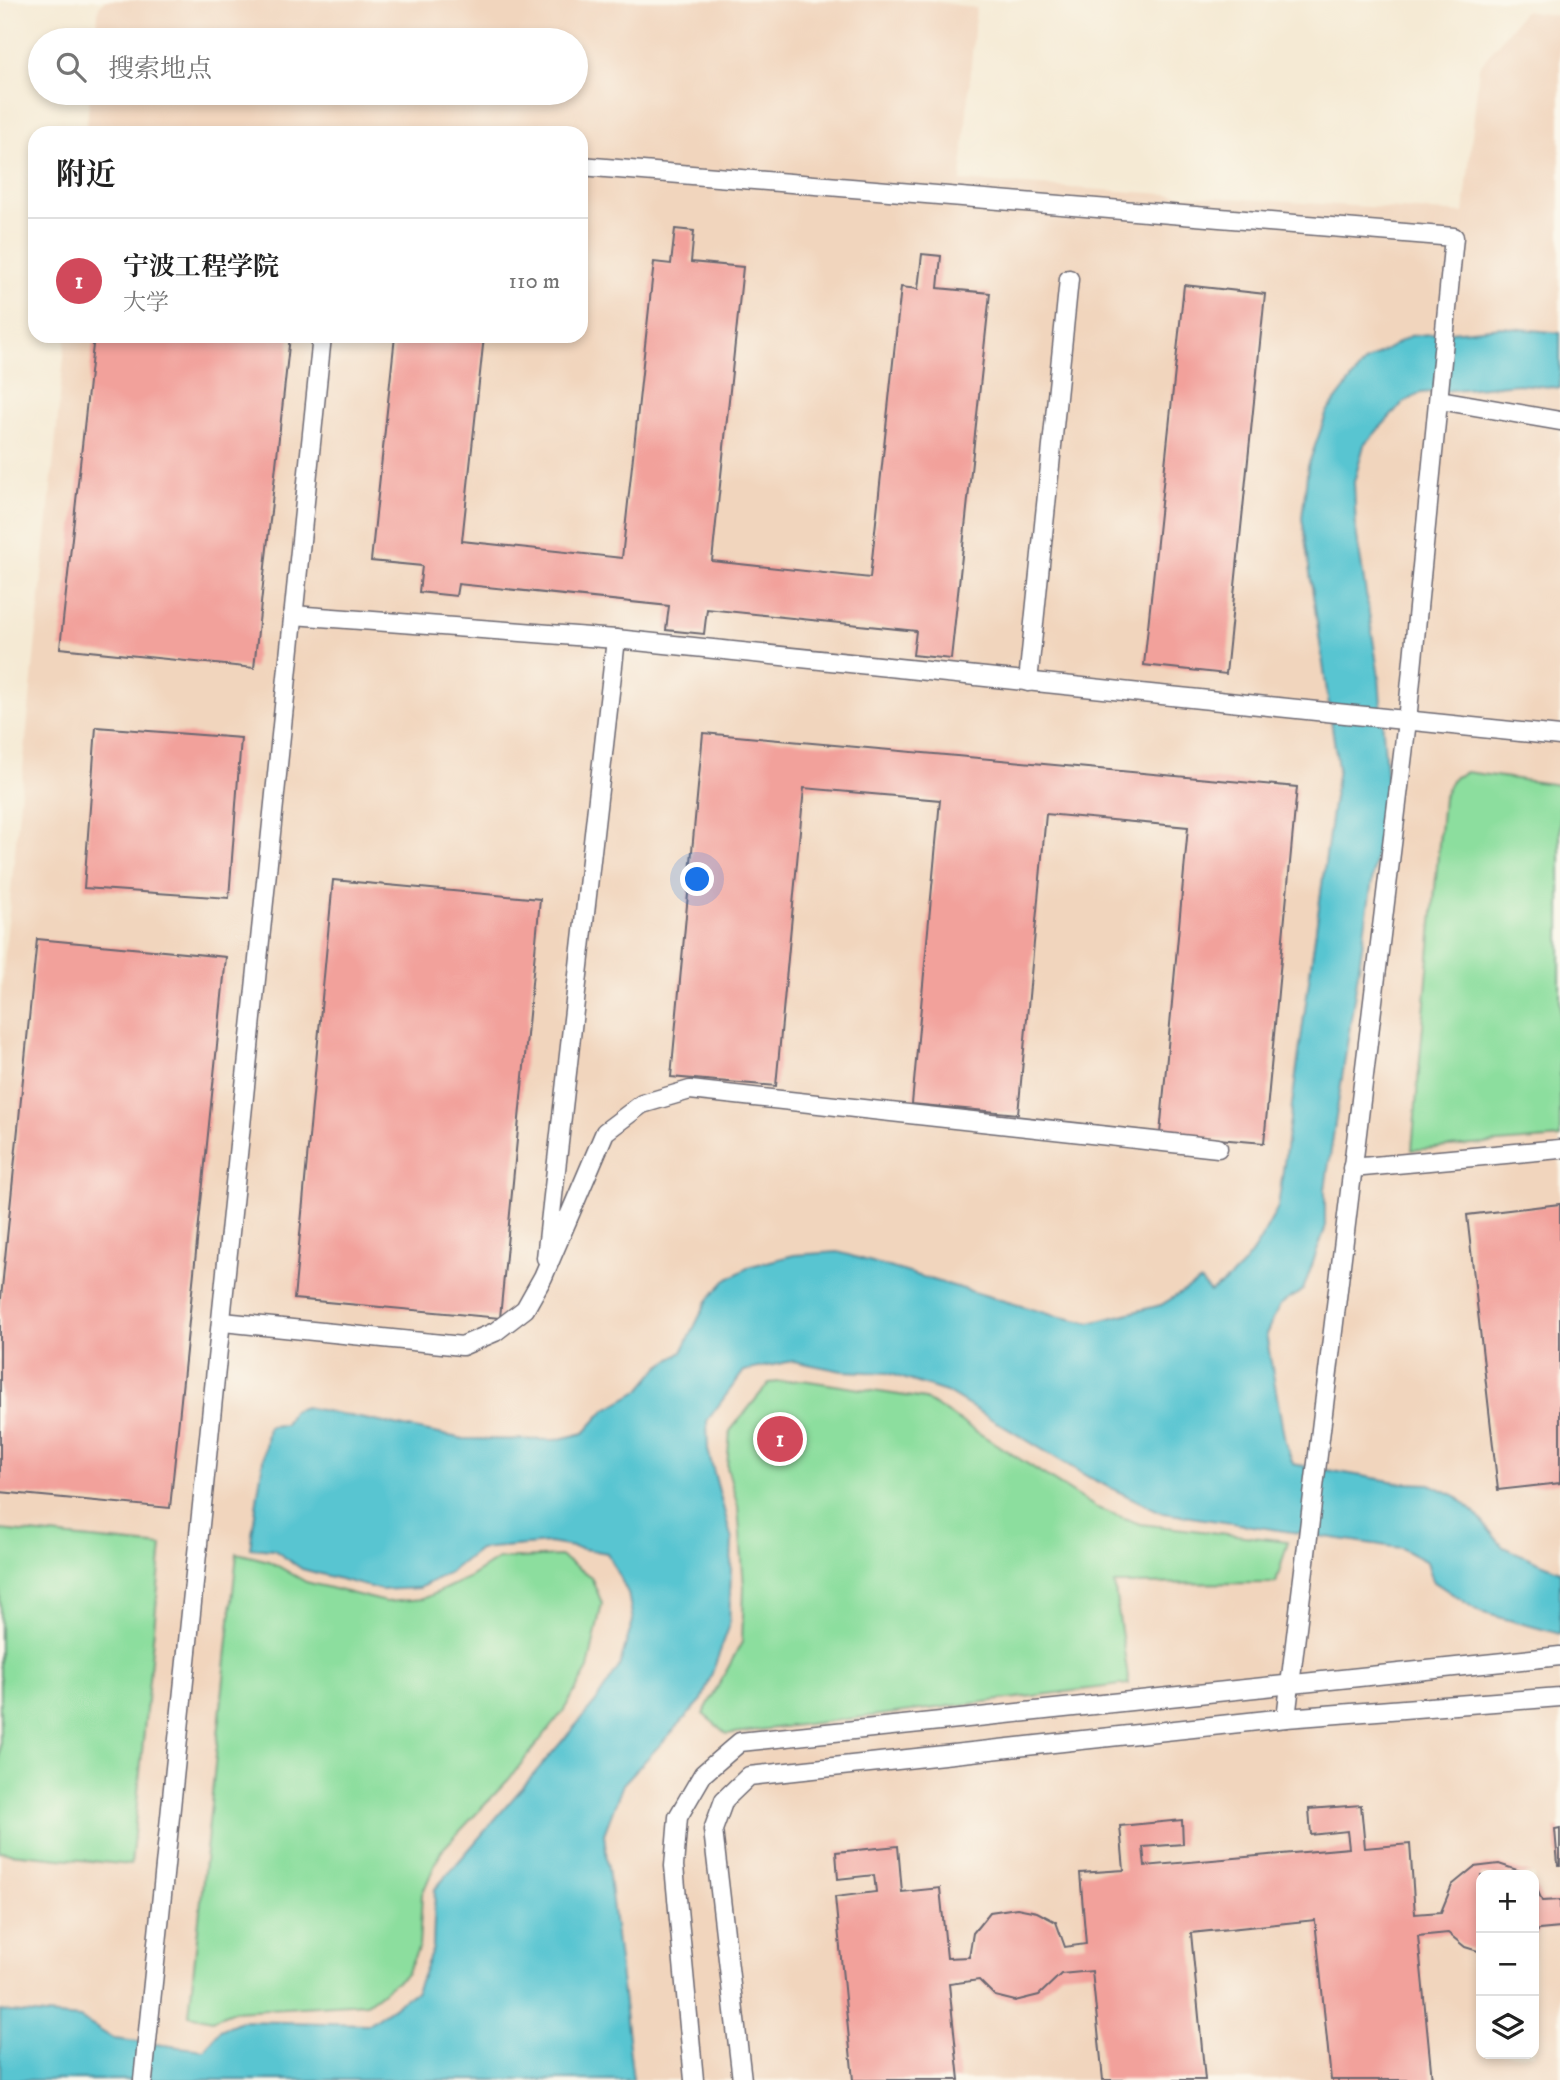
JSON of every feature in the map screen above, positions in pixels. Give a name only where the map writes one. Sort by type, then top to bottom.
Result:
[{"type":"lane","points":[[588,167],[1454,237],[1407,721],[1286,1718]]},
{"type":"lane","points":[[1028,682],[1069,279]]},
{"type":"lane","points":[[143,2080],[322,343]]},
{"type":"lane","points":[[1440,400],[1560,421]]},
{"type":"lane","points":[[293,615],[616,639],[1560,736]]},
{"type":"lane","points":[[544,1277],[616,639]]},
{"type":"lane","points":[[223,1322],[462,1346],[495,1332],[525,1309],[544,1277],[605,1132],[642,1104],[690,1090],[1218,1149]]},
{"type":"lane","points":[[1352,1168],[1560,1149]]},
{"type":"lane","points":[[694,2080],[674,1866],[678,1817],[703,1774],[740,1742],[1290,1682],[1560,1656]]},
{"type":"lane","points":[[743,2080],[713,1830],[724,1800],[749,1776],[1286,1718],[1560,1698]]},
{"type":"shaded area","points":[[106,0],[927,0],[976,8],[961,181],[1464,213],[1479,67],[1524,11],[1560,16],[1560,2080],[0,2080],[0,1002],[65,343],[588,343],[588,126],[87,126],[89,105],[588,105],[588,28],[96,28],[99,6]]},
{"type":"green space","points":[[1466,772],[1560,785],[1560,1138],[1412,1150],[1443,798],[1453,778]]},
{"type":"green space","points":[[802,1380],[925,1399],[1097,1508],[1140,1524],[1288,1541],[1276,1583],[1114,1584],[1129,1684],[727,1734],[703,1714],[742,1642],[744,1587],[738,1507],[727,1467],[730,1431],[769,1383]]},
{"type":"green space","points":[[0,1530],[162,1546],[131,1865],[0,1852]]},
{"type":"green space","points":[[237,1553],[269,1561],[306,1582],[386,1602],[423,1599],[468,1578],[498,1559],[560,1556],[591,1577],[602,1603],[588,1669],[564,1710],[509,1779],[441,1851],[422,1894],[419,1947],[406,1974],[367,2003],[234,2011],[212,2020],[189,2015]]},
{"type":"water","points":[[1502,327],[1560,333],[1560,388],[1518,384],[1421,393],[1402,404],[1364,445],[1354,482],[1356,530],[1379,677],[1387,783],[1325,1189],[1325,1229],[1303,1290],[1280,1305],[1266,1334],[1285,1442],[1293,1464],[1402,1483],[1430,1484],[1456,1496],[1475,1513],[1503,1547],[1560,1571],[1560,1634],[1480,1612],[1433,1581],[1427,1562],[1401,1548],[1163,1513],[1090,1478],[946,1392],[887,1373],[842,1371],[793,1361],[744,1371],[707,1421],[708,1450],[732,1540],[729,1627],[702,1700],[623,1784],[604,1834],[633,2080],[0,2080],[0,2011],[80,2018],[114,2039],[204,2050],[220,2030],[241,2021],[368,2024],[416,1991],[433,1948],[435,1889],[595,1703],[619,1667],[633,1621],[628,1593],[607,1553],[549,1543],[479,1549],[450,1572],[419,1588],[381,1590],[302,1569],[274,1550],[250,1548],[268,1426],[285,1425],[292,1411],[305,1407],[464,1439],[555,1440],[584,1433],[605,1410],[640,1390],[659,1367],[682,1352],[707,1301],[725,1281],[751,1266],[794,1255],[838,1252],[1052,1315],[1090,1323],[1161,1305],[1200,1281],[1210,1292],[1242,1266],[1258,1244],[1278,1207],[1338,768],[1302,518],[1308,466],[1327,412],[1365,362],[1410,336]]},
{"type":"building","points":[[675,229],[694,231],[691,262],[743,267],[712,561],[870,578],[901,287],[918,289],[922,254],[941,256],[938,288],[990,293],[951,659],[913,655],[916,631],[707,609],[704,634],[666,630],[669,606],[458,584],[456,596],[419,592],[422,566],[371,561],[394,343],[483,343],[462,541],[622,558],[654,262],[671,264]]},
{"type":"building","points":[[1184,285],[1265,294],[1226,674],[1144,665]]},
{"type":"building","points":[[93,343],[289,343],[254,668],[60,648]]},
{"type":"building","points":[[96,727],[241,738],[229,898],[84,888]]},
{"type":"building","points":[[703,733],[1297,787],[1264,1143],[1160,1134],[1188,827],[1046,814],[1018,1114],[912,1104],[940,800],[804,788],[776,1086],[671,1077]]},
{"type":"building","points":[[333,880],[540,899],[500,1318],[294,1299]]},
{"type":"building","points":[[37,939],[226,957],[170,1508],[0,1492],[0,1308]]},
{"type":"building","points":[[1560,1204],[1560,1483],[1498,1490],[1467,1215]]},
{"type":"building","points":[[1361,1805],[1365,1848],[1410,1844],[1415,1914],[1441,1912],[1452,1885],[1474,1867],[1499,1864],[1517,1870],[1476,1870],[1476,1950],[1465,1947],[1448,1933],[1418,1936],[1432,2080],[1331,2080],[1315,1920],[1191,1933],[1205,2080],[1103,2080],[1092,1971],[1061,1974],[1039,1995],[1015,2001],[995,1996],[979,1980],[949,1984],[959,2080],[853,2080],[835,1897],[876,1892],[874,1875],[838,1879],[836,1852],[898,1846],[902,1892],[940,1888],[947,1958],[969,1957],[973,1933],[990,1912],[1017,1908],[1037,1912],[1056,1922],[1065,1947],[1086,1944],[1080,1873],[1124,1870],[1120,1826],[1182,1820],[1183,1844],[1143,1847],[1145,1866],[1349,1848],[1347,1831],[1311,1835],[1309,1809]]},
{"type":"building","points":[[1560,1828],[1560,1865],[1558,1865],[1555,1829]]},
{"type":"building","points":[[1539,1894],[1542,1901],[1560,1900],[1560,1928],[1539,1930]]},
{"type":"place","name":"宁波工程学院","points":[[780,1439]]}]
